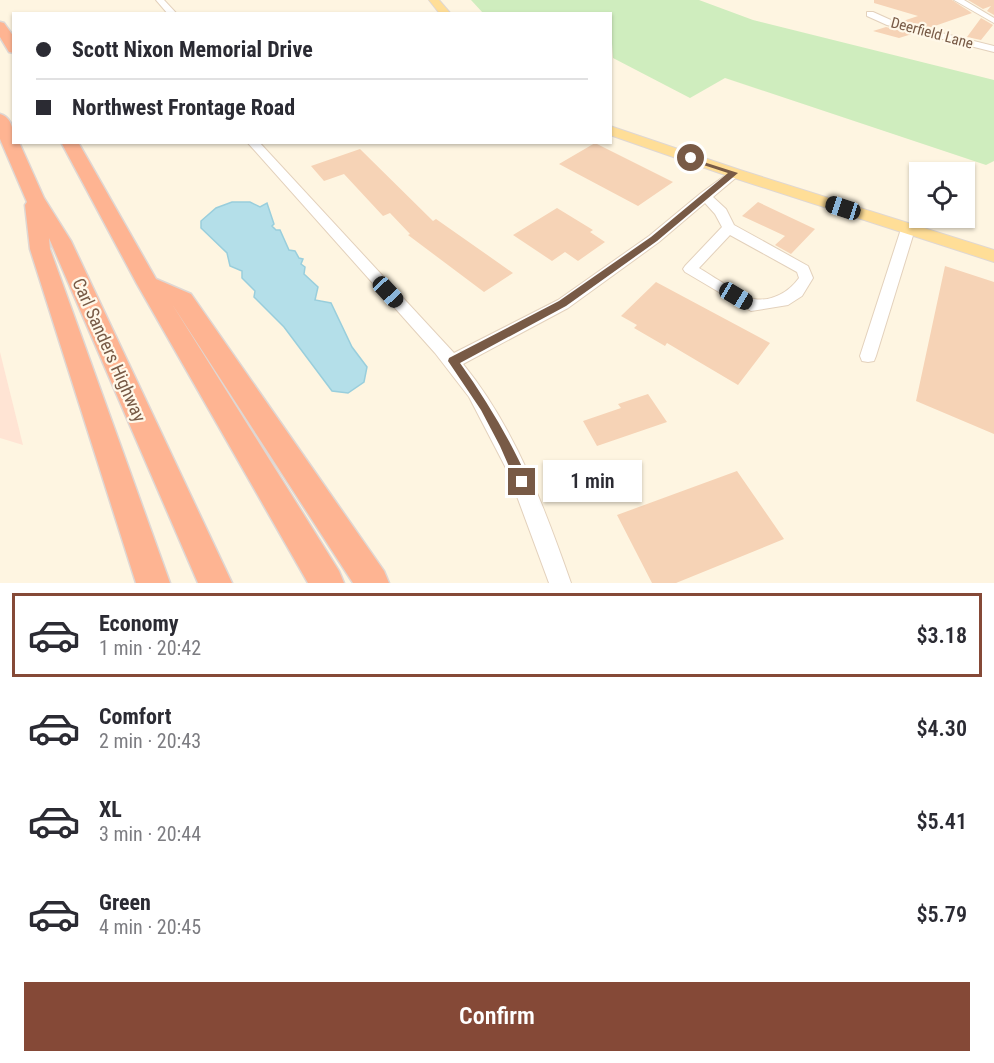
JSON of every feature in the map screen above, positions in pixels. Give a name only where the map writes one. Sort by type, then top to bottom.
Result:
[{"type":"highway","points":[[0,26],[12,46]]},
{"type":"highway","name":"Carl Sanders Highway","points":[[0,119],[34,198],[61,241],[215,583]]},
{"type":"highway","points":[[70,144],[148,284],[327,583]]},
{"type":"highway","points":[[34,198],[40,249],[153,583]]},
{"type":"highway","points":[[148,284],[183,300],[372,583]]},
{"type":"main road","points":[[434,0],[444,12]]},
{"type":"main road","points":[[612,131],[734,173],[994,256]]},
{"type":"street","points":[[160,0],[170,12]]},
{"type":"street","points":[[958,0],[994,21]]},
{"type":"street","name":"Deerfield Lane","points":[[870,14],[890,24],[994,50]]},
{"type":"street","points":[[254,144],[291,189],[453,361],[485,407],[505,443],[531,502],[560,583]]},
{"type":"street","points":[[453,361],[563,304],[654,239],[734,173]]},
{"type":"street","points":[[705,196],[721,212],[729,228],[803,269],[806,278],[797,292],[783,301],[751,305],[690,269],[729,228]]},
{"type":"street","points":[[868,356],[908,229]]},
{"type":"shaded area","points":[[0,352],[23,445],[0,438]]},
{"type":"green space","points":[[471,0],[699,0],[753,20],[994,80],[994,161],[986,165],[725,78],[690,98],[613,58],[612,12],[482,12]]},
{"type":"water","points":[[232,202],[250,202],[260,207],[267,203],[274,224],[272,226],[280,230],[289,250],[295,251],[299,258],[303,259],[301,264],[305,267],[304,274],[318,287],[315,300],[331,303],[352,347],[367,367],[364,382],[348,393],[332,391],[284,327],[254,297],[255,291],[242,278],[242,271],[230,266],[227,253],[201,228],[201,221],[216,208]]},
{"type":"building","points":[[874,0],[952,0],[972,13],[929,28],[903,21],[918,16],[874,3]]},
{"type":"building","points":[[968,0],[994,0],[994,15],[987,11],[991,6],[983,9]]},
{"type":"building","points":[[981,18],[993,25],[981,40],[967,37]]},
{"type":"building","points":[[886,27],[912,34],[899,38],[873,31]]},
{"type":"building","points":[[597,144],[673,182],[638,206],[559,164]]},
{"type":"building","points":[[360,149],[433,221],[436,219],[513,273],[484,292],[408,235],[410,234],[390,213],[383,216],[344,174],[324,181],[311,166]]},
{"type":"building","points":[[758,202],[815,229],[791,254],[775,245],[785,236],[742,216]]},
{"type":"building","points":[[557,208],[593,230],[590,232],[605,242],[578,261],[565,252],[552,261],[513,235]]},
{"type":"building","points":[[945,266],[994,282],[994,434],[916,401]]},
{"type":"building","points":[[656,282],[770,343],[738,385],[667,343],[665,346],[634,328],[637,325],[621,316]]},
{"type":"building","points":[[648,394],[667,422],[597,446],[583,421],[621,408],[618,404]]},
{"type":"building","points":[[737,471],[784,539],[676,583],[652,583],[617,515]]},
{"type":"route","points":[[522,482],[505,443],[485,407],[453,361],[563,304],[654,239],[734,173],[691,158]]}]
